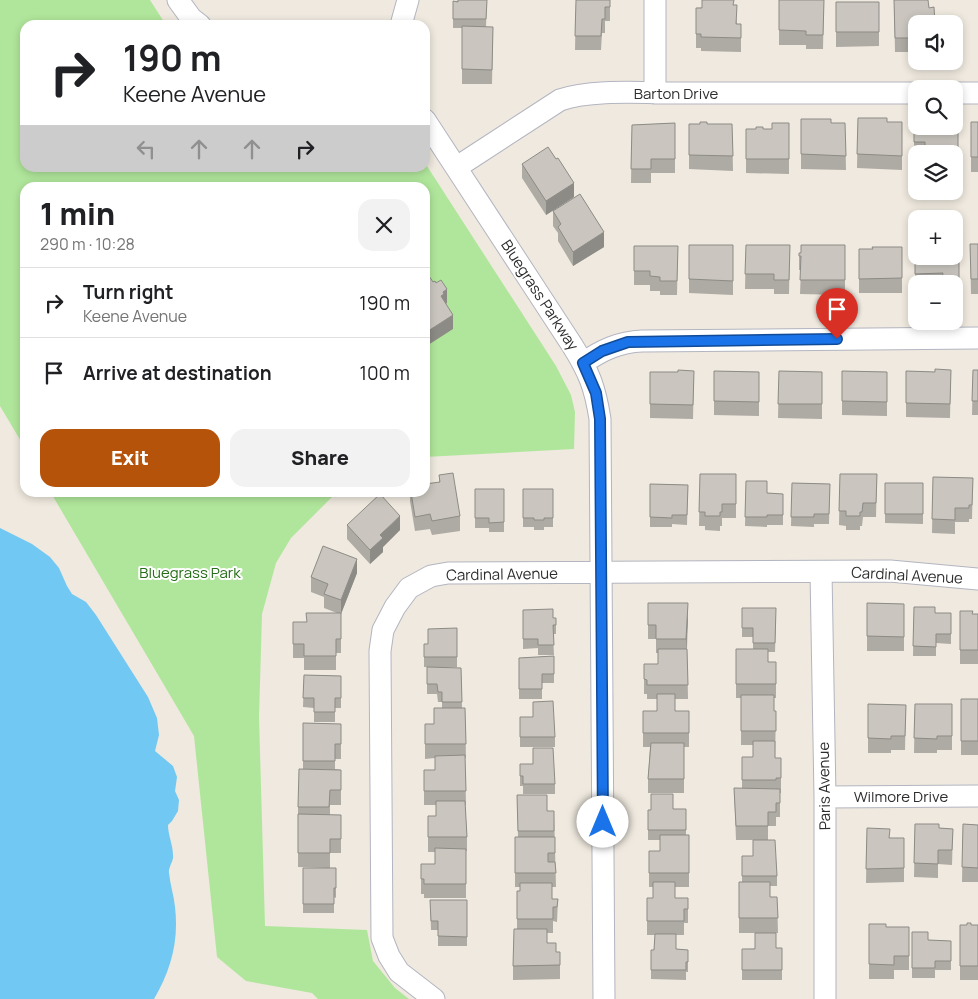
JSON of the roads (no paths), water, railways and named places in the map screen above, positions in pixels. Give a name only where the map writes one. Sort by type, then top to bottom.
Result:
[{"type":"street","points":[[178,0],[193,20]]},
{"type":"street","points":[[402,20],[408,0]]},
{"type":"street","points":[[655,0],[655,93]]},
{"type":"street","name":"Barton Drive","points":[[457,167],[560,100],[573,96],[655,93],[908,93]]},
{"type":"street","points":[[963,93],[978,93]]},
{"type":"street","name":"Bluegrass Parkway","points":[[430,127],[583,363],[596,393],[600,419],[604,999]]},
{"type":"street","points":[[583,363],[613,346],[642,341],[978,338]]},
{"type":"street","name":"Cardinal Avenue","points":[[434,999],[399,972],[389,956],[382,938],[380,650],[384,630],[394,607],[409,588],[431,576],[448,573],[890,571],[978,579]]},
{"type":"street","name":"Paris Avenue","points":[[821,572],[825,797],[825,999]]},
{"type":"street","name":"Wilmore Drive","points":[[825,797],[978,796]]},
{"type":"water","points":[[0,528],[32,544],[50,557],[59,568],[72,594],[86,602],[96,615],[148,697],[157,718],[159,735],[155,751],[173,766],[177,777],[175,791],[179,800],[178,811],[168,825],[173,855],[169,871],[175,907],[175,943],[165,977],[154,999],[0,999]]},
{"type":"park label","name":"Bluegrass Park","points":[[190,572]]}]
